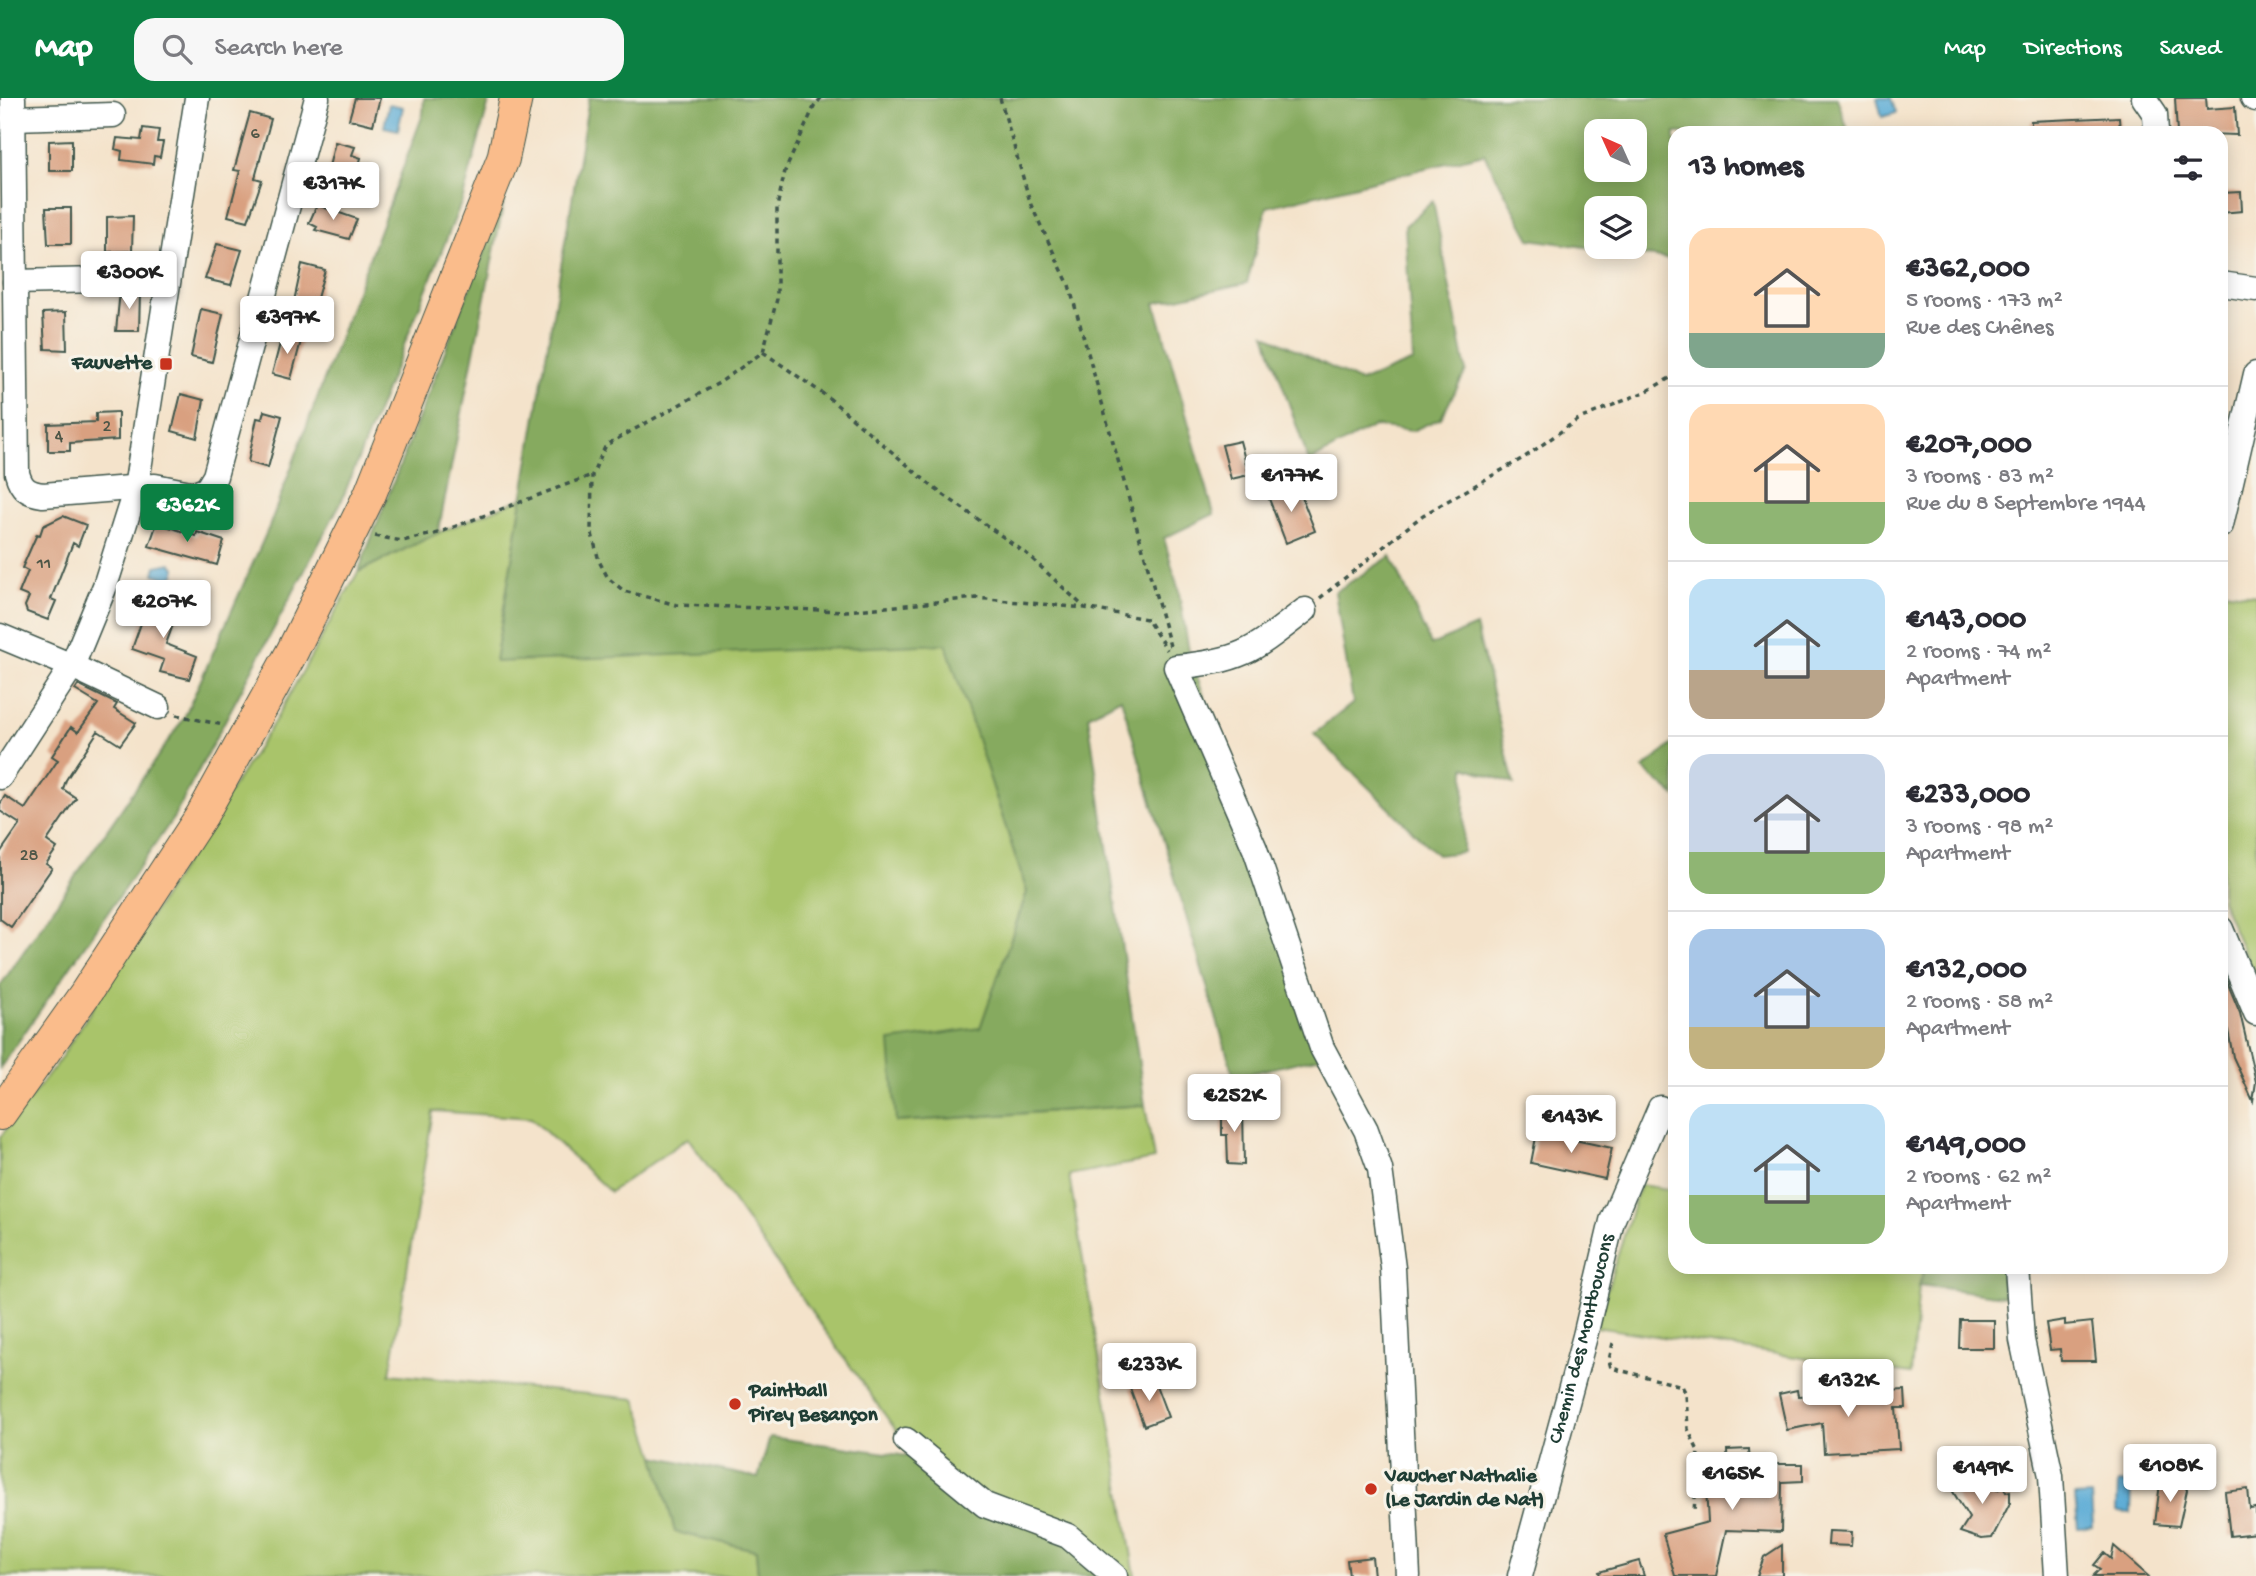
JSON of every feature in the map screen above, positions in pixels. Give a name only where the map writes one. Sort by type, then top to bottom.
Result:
[{"type":"main road","points":[[0,1114],[85,994],[188,837],[249,730],[352,531],[370,494],[503,159],[516,98]]},
{"type":"street","points":[[0,777],[72,666],[105,586],[136,488],[197,98]]},
{"type":"street","points":[[113,115],[13,108],[17,473],[20,485],[30,493],[43,495],[155,486],[195,494],[207,489],[215,476],[317,98]]},
{"type":"street","points":[[2144,98],[2155,114],[2156,126]]},
{"type":"street","points":[[15,282],[100,280]]},
{"type":"street","points":[[2228,285],[2256,289]]},
{"type":"street","points":[[2228,495],[2256,374]]},
{"type":"street","points":[[1305,610],[1254,650],[1224,662],[1177,667],[1255,849],[1322,1048],[1366,1130],[1380,1169],[1393,1268],[1409,1576]]},
{"type":"street","points":[[0,636],[72,666],[158,707]]},
{"type":"street","points":[[2228,946],[2256,1013]]},
{"type":"street","name":"Chemin des Montboucons","points":[[1520,1576],[1585,1336],[1612,1221],[1660,1108]]},
{"type":"street","points":[[2017,1274],[2022,1340],[2051,1476],[2057,1576]]},
{"type":"street","points":[[906,1440],[985,1505],[1068,1536],[1115,1576]]},
{"type":"path","points":[[821,98],[814,107],[785,171],[777,207],[778,299],[763,352],[719,383],[606,445],[592,475],[591,530],[599,562],[608,578],[624,591],[677,605],[846,611],[976,598],[1085,608],[1147,619],[1177,667]]},
{"type":"path","points":[[1000,98],[1031,205],[1069,285],[1177,667]]},
{"type":"path","points":[[763,352],[829,398],[934,488],[1027,554],[1085,608]]},
{"type":"path","points":[[1305,610],[1423,515],[1525,457],[1577,420],[1647,391],[1668,379]]},
{"type":"path","points":[[352,531],[402,541],[438,533],[592,475]]},
{"type":"path","points":[[158,707],[184,718],[249,730]]},
{"type":"path","points":[[1613,1343],[1609,1360],[1611,1368],[1682,1386],[1686,1394],[1688,1429],[1698,1451],[1695,1512]]},
{"type":"green space","points":[[424,98],[490,98],[463,198],[341,502],[174,817],[0,1068],[0,986],[184,718],[269,527],[423,114]]},
{"type":"green space","points":[[589,98],[1837,98],[1847,126],[1668,126],[1668,259],[1647,256],[1647,196],[1584,196],[1584,247],[1530,239],[1484,154],[1267,207],[1247,283],[1155,303],[1214,514],[1164,538],[1178,588],[1190,657],[1333,1054],[1234,1077],[1121,698],[1088,716],[1145,1105],[896,1122],[890,1041],[980,1028],[1027,892],[946,644],[495,662]]},
{"type":"green space","points":[[504,201],[438,533],[358,572]]},
{"type":"green space","points":[[1433,201],[1466,371],[1441,418],[1412,431],[1374,426],[1309,462],[1265,334],[1360,382],[1413,361],[1405,226]]},
{"type":"green space","points":[[522,498],[495,661],[946,643],[1027,892],[980,1028],[897,1122],[1145,1105],[1154,1159],[1069,1175],[1135,1576],[1104,1576],[915,1457],[688,1138],[610,1192],[531,1118],[433,1111],[390,1374],[636,1399],[655,1456],[675,1532],[756,1550],[758,1576],[0,1576],[0,1137],[57,1064],[276,719],[358,572],[438,533]]},
{"type":"green space","points":[[1391,556],[1431,645],[1476,626],[1514,784],[1465,767],[1463,852],[1437,855],[1314,734],[1353,703],[1335,592]]},
{"type":"green space","points":[[2228,592],[2256,595],[2256,980],[2228,916]]},
{"type":"green space","points":[[1668,748],[1668,790],[1643,769]]},
{"type":"green space","points":[[1640,1185],[1668,1189],[1668,1274],[1923,1274],[1919,1286],[1911,1374],[1595,1327]]},
{"type":"green space","points":[[1923,1274],[2002,1274],[2004,1296],[1919,1285]]},
{"type":"green space","points":[[770,1437],[915,1457],[1067,1542],[1104,1576],[758,1576],[756,1550],[675,1532],[655,1456],[758,1478]]},
{"type":"water","points":[[1877,98],[1891,98],[1896,113],[1882,117]]},
{"type":"water","points":[[389,104],[403,107],[398,130],[384,127]]},
{"type":"water","points":[[171,563],[176,569],[174,575],[166,578],[154,574],[156,566]]},
{"type":"water","points":[[2118,1483],[2132,1484],[2131,1513],[2117,1512]]},
{"type":"water","points":[[2091,1495],[2093,1527],[2078,1528],[2075,1496]]},
{"type":"building","points":[[355,98],[380,98],[373,125],[349,119]]},
{"type":"building","points":[[2175,98],[2206,98],[2207,109],[2235,107],[2237,135],[2228,135],[2228,126],[2177,126]]},
{"type":"building","points":[[250,113],[271,119],[255,178],[262,180],[248,221],[228,216],[240,171],[234,170]]},
{"type":"building","points":[[2119,117],[2120,126],[2031,126],[2031,121]]},
{"type":"building","points":[[143,128],[159,130],[157,142],[163,142],[160,157],[154,156],[153,164],[121,160],[122,151],[115,149],[117,138],[141,140]]},
{"type":"building","points":[[72,140],[72,171],[49,171],[49,141]]},
{"type":"building","points":[[335,142],[355,147],[352,155],[361,158],[353,186],[326,179]]},
{"type":"building","points":[[2241,192],[2242,211],[2228,212],[2228,193]]},
{"type":"building","points":[[317,205],[357,219],[349,239],[315,230],[317,227],[309,223]]},
{"type":"building","points":[[46,208],[71,208],[71,244],[48,244]]},
{"type":"building","points":[[133,216],[132,251],[107,252],[107,217]]},
{"type":"building","points":[[217,244],[242,250],[231,285],[205,279]]},
{"type":"building","points":[[302,264],[325,270],[313,312],[293,306]]},
{"type":"building","points":[[120,291],[140,291],[139,331],[116,331]]},
{"type":"building","points":[[201,309],[223,314],[212,362],[191,357]]},
{"type":"building","points":[[66,312],[67,350],[45,349],[43,313]]},
{"type":"building","points":[[283,332],[302,337],[291,379],[272,374]]},
{"type":"building","points":[[181,394],[204,400],[197,438],[172,431]]},
{"type":"building","points":[[264,411],[282,416],[268,468],[248,462],[257,418],[262,419]]},
{"type":"building","points":[[118,412],[118,440],[70,443],[70,451],[48,451],[48,424],[96,422],[96,413]]},
{"type":"building","points":[[1240,441],[1249,475],[1231,479],[1222,445]]},
{"type":"building","points":[[1297,485],[1315,531],[1286,543],[1268,496]]},
{"type":"building","points":[[63,516],[86,525],[78,546],[73,543],[51,599],[56,601],[48,620],[27,612],[25,606],[29,597],[19,593],[28,571],[22,568],[43,526]]},
{"type":"building","points":[[157,523],[196,536],[197,532],[224,541],[217,565],[149,546]]},
{"type":"building","points":[[150,598],[179,608],[166,644],[197,656],[189,679],[160,672],[164,660],[132,649]]},
{"type":"building","points":[[78,685],[117,704],[114,709],[136,723],[120,745],[98,731],[66,780],[63,789],[76,798],[47,841],[57,848],[46,864],[52,868],[11,927],[0,919],[0,853],[20,824],[0,811],[0,804],[5,796],[25,809],[58,760],[52,756],[71,727],[78,732],[98,704],[75,690]]},
{"type":"building","points":[[2228,984],[2240,1013],[2256,1082],[2253,1101],[2233,1057],[2228,1030]]},
{"type":"building","points":[[1243,1107],[1244,1165],[1228,1164],[1227,1135],[1222,1135],[1222,1109]]},
{"type":"building","points":[[1537,1132],[1612,1148],[1605,1179],[1531,1163]]},
{"type":"building","points":[[1960,1320],[1994,1320],[1994,1348],[1959,1348]]},
{"type":"building","points":[[2065,1320],[2065,1325],[2092,1322],[2096,1361],[2061,1361],[2060,1349],[2050,1350],[2046,1323]]},
{"type":"building","points":[[1154,1380],[1168,1417],[1144,1426],[1130,1388]]},
{"type":"building","points":[[1797,1390],[1798,1396],[1905,1390],[1906,1408],[1896,1408],[1899,1449],[1824,1453],[1822,1423],[1787,1430],[1779,1394]]},
{"type":"building","points":[[1749,1449],[1750,1464],[1803,1464],[1803,1481],[1782,1482],[1781,1532],[1726,1530],[1716,1576],[1675,1576],[1663,1534],[1708,1522],[1706,1489],[1714,1489],[1713,1472],[1728,1471],[1727,1450]]},
{"type":"building","points":[[1985,1470],[1997,1490],[2003,1487],[2006,1492],[2010,1491],[2010,1503],[1992,1538],[1981,1539],[1960,1532],[1969,1518],[1952,1490]]},
{"type":"building","points":[[2160,1483],[2185,1486],[2187,1490],[2179,1526],[2155,1524]]},
{"type":"building","points":[[2248,1489],[2250,1509],[2256,1508],[2256,1533],[2230,1536],[2225,1492]]},
{"type":"building","points":[[1829,1531],[1852,1532],[1851,1546],[1828,1545]]},
{"type":"building","points":[[1782,1545],[1782,1576],[1757,1576],[1764,1557]]},
{"type":"building","points":[[2114,1546],[2148,1576],[2093,1576],[2100,1569],[2094,1565],[2104,1553],[2111,1559]]},
{"type":"building","points":[[1372,1557],[1374,1576],[1349,1576],[1347,1560]]},
{"type":"building","points":[[1639,1561],[1644,1576],[1600,1576],[1599,1572]]},
{"type":"place","name":"Fauvette","points":[[166,364]]},
{"type":"place","name":"Paintball Pirey Besançon","points":[[735,1404]]},
{"type":"place","name":"Vaucher Nathalie (Le Jardin de Nat)","points":[[1371,1489]]}]
